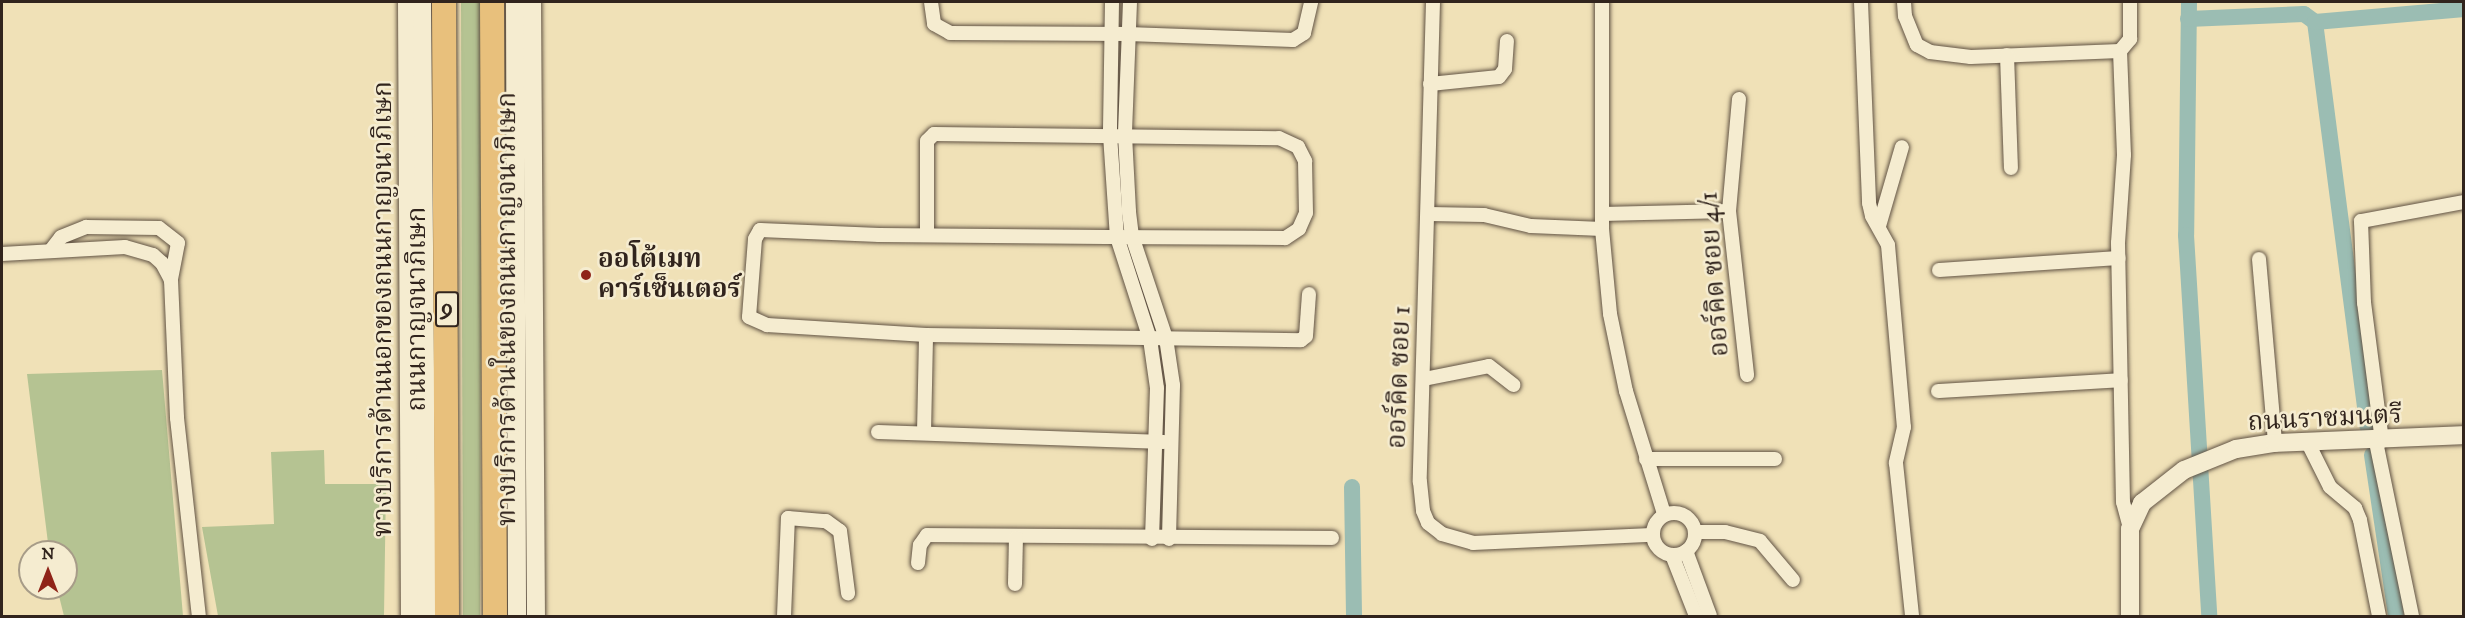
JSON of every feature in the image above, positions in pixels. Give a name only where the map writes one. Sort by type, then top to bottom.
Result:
[{"type":"highway","name":"ถนนกาญจนาภิเษก","points":[[444,2],[447,616]]},
{"type":"highway","name":"9","points":[[492,2],[495,616]]},
{"type":"main road","name":"ทางบริการด้านนอกของถนนกาญจนาภิเษก","points":[[407,2],[410,616]]},
{"type":"main road","points":[[422,2],[427,616]]},
{"type":"main road","points":[[515,2],[518,616]]},
{"type":"main road","name":"ทางบริการด้านในของถนนกาญจนาภิเษก","points":[[532,2],[536,616]]},
{"type":"main road","name":"ถนนราชมนตรี","points":[[2130,616],[2130,530],[2142,503],[2184,470],[2207,458],[2274,443],[2379,441],[2463,435]]},
{"type":"street","points":[[932,2],[934,24],[950,33],[1110,33],[1293,40],[1304,33],[1311,2]]},
{"type":"street","points":[[1112,2],[1110,135],[1117,237],[1149,339],[1157,388],[1152,539]]},
{"type":"street","points":[[1130,2],[1125,135],[1132,236],[1166,338],[1173,385],[1169,539]]},
{"type":"street","name":"ออร์คิด ซอย 1","points":[[1433,2],[1422,501],[1428,523],[1442,534],[1473,543],[1652,535]]},
{"type":"street","points":[[1602,2],[1602,229],[1615,351],[1664,514]]},
{"type":"street","points":[[1861,2],[1869,203],[1888,245],[1896,320],[1904,427],[1896,463],[1912,616]]},
{"type":"street","points":[[1904,2],[1910,33],[1917,45],[1930,52],[2007,55],[2120,51]]},
{"type":"street","points":[[2130,3],[2130,39],[2120,51],[2123,166],[2119,258],[2123,502],[2130,530]]},
{"type":"street","points":[[1430,84],[1499,77],[1505,69],[1507,41]]},
{"type":"street","points":[[2007,55],[2011,168]]},
{"type":"street","name":"ออร์คิด ซอย 4/1","points":[[1739,99],[1729,211],[1747,375]]},
{"type":"street","points":[[927,235],[927,141],[934,134],[1125,135],[1290,141],[1305,161],[1308,186],[1306,213],[1299,230],[1284,238],[927,235],[760,230],[755,239],[747,308],[749,317],[767,326],[926,335],[1301,340],[1306,336],[1309,294]]},
{"type":"street","points":[[1879,226],[1902,147]]},
{"type":"street","points":[[2412,616],[2379,441],[2364,303],[2361,221],[2463,202]]},
{"type":"street","points":[[1602,214],[1729,211]]},
{"type":"street","points":[[1429,214],[1484,214],[1532,226],[1602,229]]},
{"type":"street","points":[[51,250],[61,237],[86,227],[159,228],[178,243],[171,280],[177,418],[199,616]]},
{"type":"street","points":[[2,254],[51,250],[137,249],[162,263],[171,280]]},
{"type":"street","points":[[1939,270],[2119,258]]},
{"type":"street","points":[[2259,259],[2274,443]]},
{"type":"street","points":[[924,433],[926,335]]},
{"type":"street","points":[[1424,379],[1489,366],[1513,384]]},
{"type":"street","points":[[1938,391],[2121,380]]},
{"type":"street","points":[[878,432],[1172,442]]},
{"type":"street","points":[[2307,441],[2330,487],[2355,508],[2360,520],[2379,616]]},
{"type":"street","points":[[1646,459],[1775,459]]},
{"type":"street","points":[[1686,552],[1672,555],[1659,550],[1652,535],[1657,520],[1664,514],[1680,513],[1688,518],[1695,532]]},
{"type":"street","points":[[784,616],[788,518],[826,521],[840,531],[848,593]]},
{"type":"street","points":[[1695,532],[1686,552],[1710,616]]},
{"type":"street","points":[[1695,532],[1725,532],[1760,541],[1793,580]]},
{"type":"street","points":[[918,563],[920,545],[927,535],[1016,538],[1332,538]]},
{"type":"street","points":[[1015,584],[1016,538]]},
{"type":"street","points":[[1672,555],[1696,616]]},
{"type":"green space","points":[[461,2],[482,2],[480,616],[463,616]]},
{"type":"green space","points":[[162,370],[183,616],[64,616],[60,600],[78,600],[78,540],[48,540],[27,374]]},
{"type":"green space","points":[[324,450],[325,484],[386,484],[384,616],[218,616],[202,527],[274,524],[271,452]]},
{"type":"waterway","points":[[2189,2],[2186,235],[2209,616]]},
{"type":"waterway","points":[[2315,22],[2464,9]]},
{"type":"waterway","points":[[2188,19],[2304,14],[2315,22],[2368,428]]},
{"type":"waterway","points":[[2372,455],[2396,616]]},
{"type":"waterway","points":[[1352,487],[1354,616]]},
{"type":"place","name":"ออโต้เมท คาร์เซ็นเตอร์","points":[[586,275]]}]
